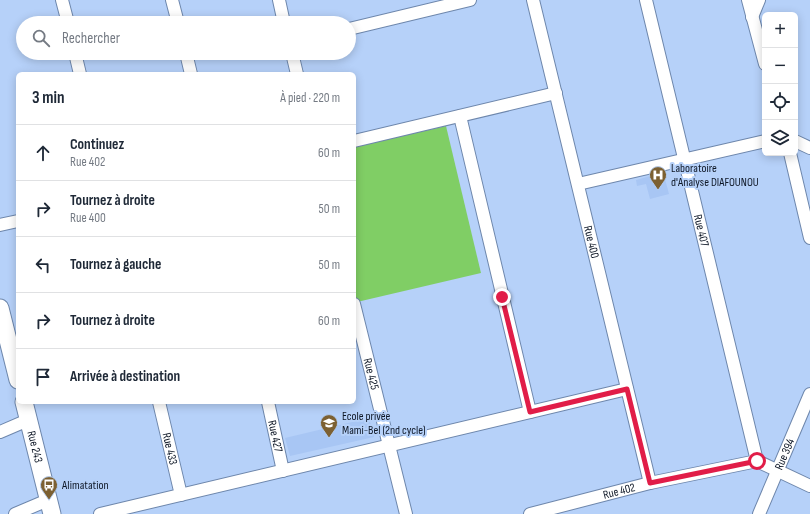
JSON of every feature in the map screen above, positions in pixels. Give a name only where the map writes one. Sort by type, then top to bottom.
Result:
[{"type":"main road","points":[[0,308],[4,338],[16,374]]},
{"type":"main road","name":"Rue 243","points":[[24,404],[50,507]]},
{"type":"street","points":[[62,0],[66,16]]},
{"type":"street","points":[[172,0],[176,16]]},
{"type":"street","points":[[279,0],[282,16]]},
{"type":"street","points":[[356,27],[470,0]]},
{"type":"street","name":"Rue 400","points":[[533,0],[650,483]]},
{"type":"street","name":"Rue 407","points":[[646,0],[757,461]]},
{"type":"street","points":[[748,0],[762,53]]},
{"type":"street","points":[[752,18],[759,0]]},
{"type":"street","points":[[77,60],[80,72]]},
{"type":"street","points":[[188,60],[191,72]]},
{"type":"street","points":[[294,60],[297,72]]},
{"type":"street","points":[[356,141],[556,93]]},
{"type":"street","points":[[460,116],[530,412]]},
{"type":"street","points":[[578,184],[762,142]]},
{"type":"street","points":[[798,142],[810,148]]},
{"type":"street","points":[[791,156],[810,238]]},
{"type":"street","points":[[0,225],[16,221]]},
{"type":"street","name":"Rue 425","points":[[356,312],[406,514]]},
{"type":"street","points":[[100,514],[627,389]]},
{"type":"street","name":"Rue 394","points":[[759,514],[810,394]]},
{"type":"street","name":"Rue 433","points":[[159,404],[181,495]]},
{"type":"street","name":"Rue 427","points":[[268,404],[283,470]]},
{"type":"street","points":[[0,432],[28,420]]},
{"type":"street","points":[[757,461],[810,486]]},
{"type":"street","name":"Rue 402","points":[[530,514],[650,483],[757,461]]},
{"type":"street","points":[[15,514],[50,507]]},
{"type":"shaded area","name":"Laboratoire d'Analyse DIAFOUNOU","points":[[650,176],[665,179],[669,194],[650,199],[646,184],[637,186],[636,180]]},
{"type":"shaded area","name":"Ecole privée Mami-Bel (2nd cycle)","points":[[369,418],[374,437],[290,456],[285,438]]},
{"type":"green space","points":[[446,126],[481,273],[357,302],[356,147]]},
{"type":"place","name":"Laboratoire d'Analyse DIAFOUNOU","points":[[658,190]]},
{"type":"place","name":"Ecole privée Mami-Bel (2nd cycle)","points":[[329,438]]},
{"type":"place","name":"Alimatation","points":[[49,500]]},
{"type":"route","points":[[502,297],[530,412],[627,389],[650,483],[757,461]]}]
